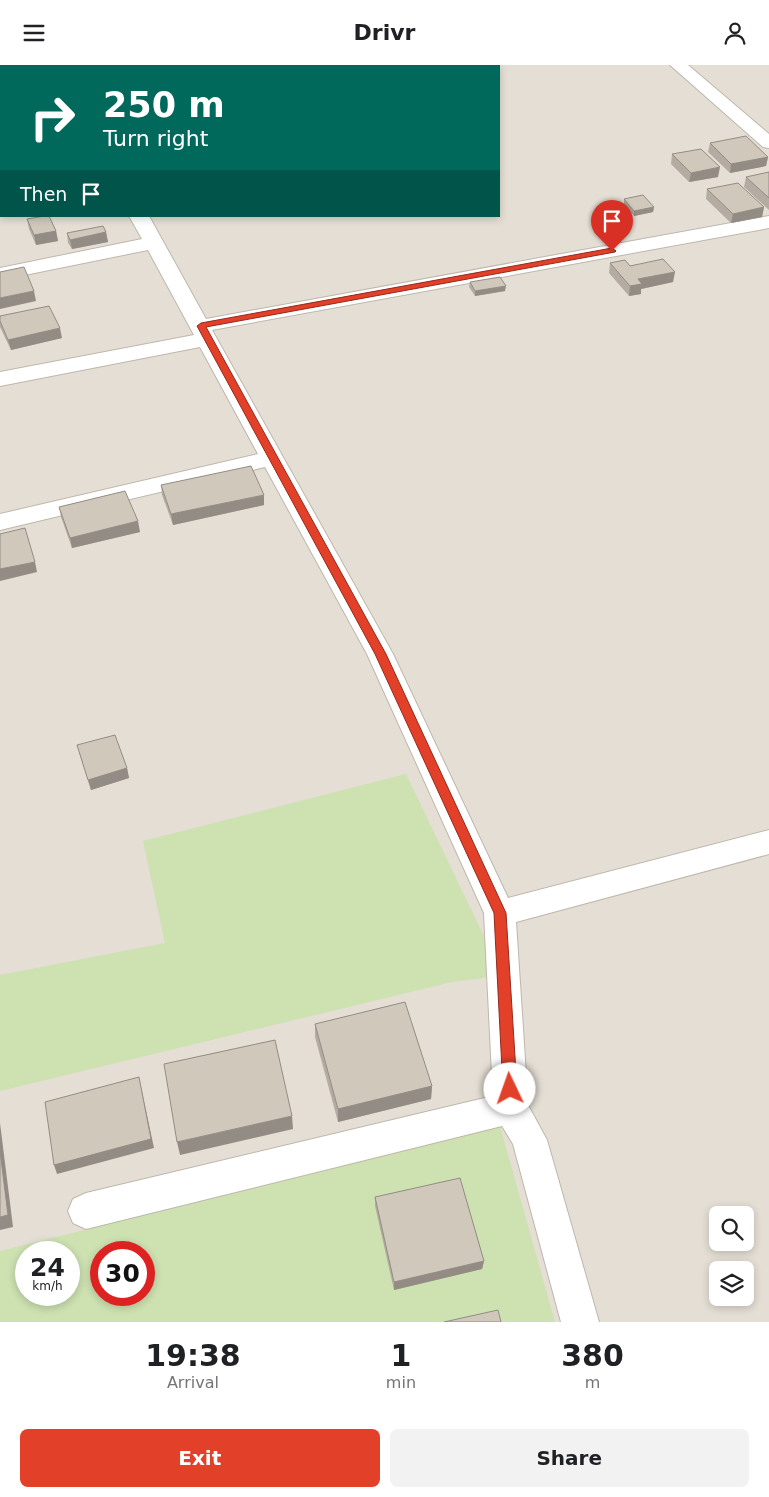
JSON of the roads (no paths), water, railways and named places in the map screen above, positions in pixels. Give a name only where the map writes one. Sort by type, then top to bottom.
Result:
[{"type":"street","points":[[678,65],[769,143]]},
{"type":"street","points":[[140,217],[205,332],[380,654],[500,913],[511,1108],[529,1140],[580,1322]]},
{"type":"street","points":[[0,379],[205,332],[769,222]]},
{"type":"street","points":[[0,274],[154,243]]},
{"type":"street","points":[[0,522],[273,458]]},
{"type":"street","points":[[500,913],[769,842]]},
{"type":"street","points":[[86,1211],[511,1108]]}]
